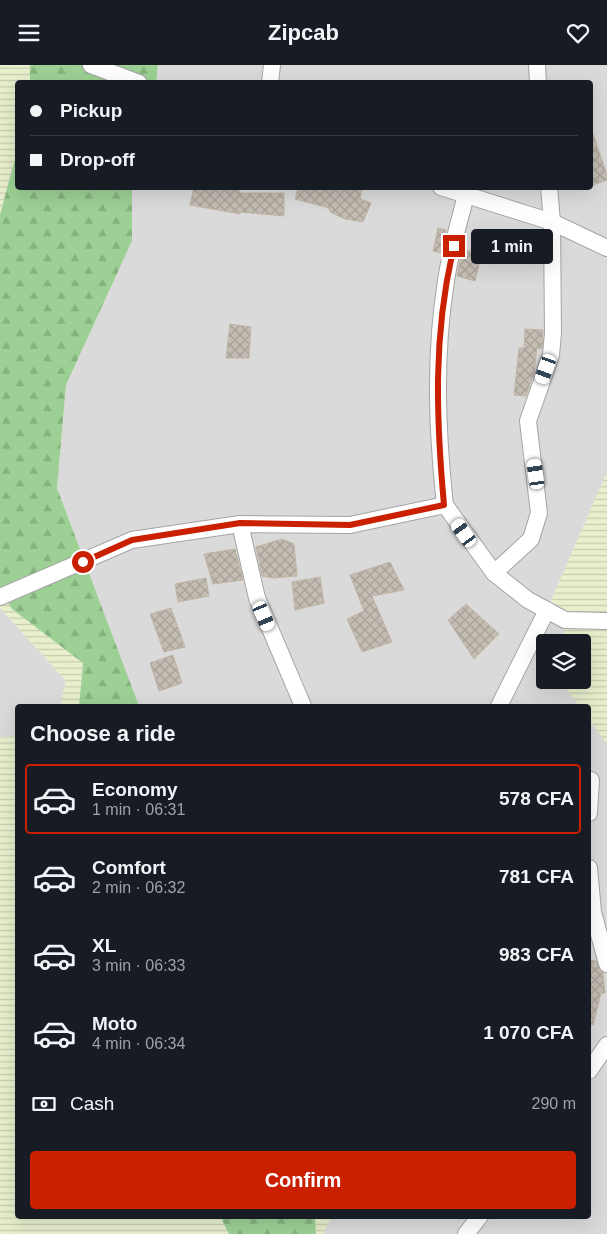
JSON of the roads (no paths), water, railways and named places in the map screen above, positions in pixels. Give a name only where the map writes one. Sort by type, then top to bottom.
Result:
[{"type":"street","points":[[91,65],[131,80]]},
{"type":"street","points":[[270,80],[272,65]]},
{"type":"street","points":[[537,65],[538,80]]},
{"type":"street","points":[[450,190],[552,222],[607,248]]},
{"type":"street","points":[[494,573],[531,539],[539,513],[528,421],[551,355],[553,333],[552,222],[548,190]]},
{"type":"street","points":[[466,195],[446,280],[438,358],[437,429],[444,505],[494,573],[528,600],[565,620],[607,621]]},
{"type":"street","points":[[0,597],[132,540],[240,523],[350,525],[444,505]]},
{"type":"street","points":[[240,523],[257,597],[302,704]]},
{"type":"street","points":[[500,704],[547,610]]},
{"type":"street","points":[[591,890],[593,912],[607,964]]},
{"type":"street","points":[[591,1062],[607,1045]]},
{"type":"street","points":[[466,1234],[478,1219]]}]
